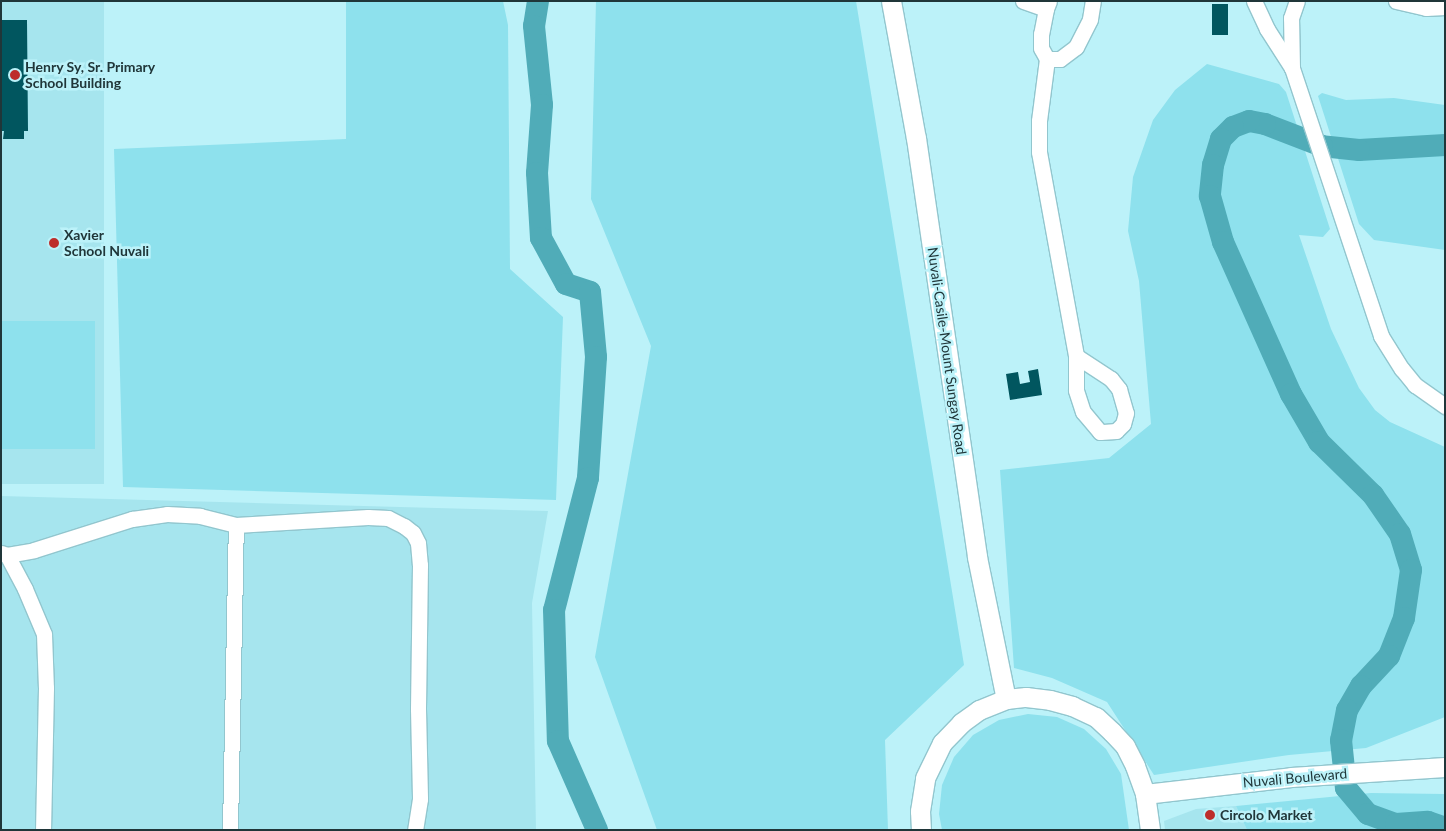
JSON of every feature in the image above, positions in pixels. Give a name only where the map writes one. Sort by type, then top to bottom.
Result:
[{"type":"main road","name":"Nuvali-Casile-Mount Sungay Road","points":[[890,1],[916,138],[977,557],[1006,699]]},
{"type":"main road","points":[[921,830],[920,811],[925,778],[942,743],[961,723],[979,710],[1006,699],[1026,697],[1050,700],[1072,706],[1096,717],[1125,746],[1135,766],[1145,794],[1150,830]]},
{"type":"main road","name":"Nuvali Boulevard","points":[[1145,794],[1291,777],[1445,767]]},
{"type":"street","points":[[1023,1],[1047,5],[1040,42],[1042,53],[1047,60],[1039,121],[1040,152],[1076,356],[1076,390],[1083,412],[1100,432],[1116,430],[1124,424],[1126,413],[1119,389],[1111,379],[1076,356]]},
{"type":"street","points":[[1047,60],[1060,59],[1076,47],[1090,19],[1093,1]]},
{"type":"street","points":[[1254,1],[1261,17],[1292,68],[1332,186],[1366,297],[1381,336],[1402,369],[1415,385],[1445,406]]},
{"type":"street","points":[[1292,68],[1292,18],[1297,1]]},
{"type":"street","points":[[1396,1],[1426,8],[1445,8]]},
{"type":"street","points":[[1261,17],[1269,24],[1279,26],[1284,25],[1292,18]]},
{"type":"street","points":[[43,830],[46,688],[44,634],[25,589],[4,554],[66,541],[132,519],[167,514],[200,516],[236,525],[368,516],[388,518],[413,533],[418,543],[420,565],[418,709],[420,799],[414,830]]},
{"type":"street","points":[[230,830],[236,525]]},
{"type":"shaded area","name":"Xavier School Nuvali","points":[[1,1],[104,1],[104,484],[1,484]]},
{"type":"shaded area","points":[[346,1],[503,1],[508,25],[510,269],[563,317],[556,500],[123,487],[114,149],[346,139]]},
{"type":"shaded area","points":[[596,1],[856,1],[964,665],[885,740],[888,830],[657,830],[595,657],[651,346],[591,199]]},
{"type":"shaded area","points":[[1207,64],[1279,84],[1286,92],[1330,229],[1323,237],[1299,235],[1331,329],[1359,388],[1375,410],[1390,422],[1445,447],[1445,717],[1366,748],[1289,755],[1154,775],[1107,702],[1052,678],[1014,668],[1000,470],[1109,458],[1151,424],[1139,281],[1128,231],[1133,177],[1153,120],[1175,90]]},
{"type":"shaded area","points":[[1322,93],[1346,100],[1394,98],[1445,105],[1445,250],[1374,240],[1359,224],[1318,96]]},
{"type":"shaded area","points":[[1,321],[95,321],[95,449],[1,449]]},
{"type":"shaded area","points":[[1,496],[548,511],[532,603],[536,830],[1,830]]},
{"type":"shaded area","points":[[1028,714],[1057,717],[1084,729],[1106,749],[1121,774],[1129,830],[942,830],[939,814],[942,785],[954,757],[973,735],[999,720]]},
{"type":"shaded area","points":[[1371,793],[1445,794],[1445,830],[1247,830],[1236,806]]},
{"type":"shaded area","name":"Circolo Market","points":[[1236,806],[1247,830],[1165,830],[1164,821],[1196,809]]},
{"type":"building","points":[[1212,4],[1228,4],[1228,35],[1212,35]]},
{"type":"building","name":"Henry Sy, Sr. Primary School Building","points":[[1,20],[27,20],[28,131],[24,131],[24,139],[3,139],[4,131],[1,131]]},
{"type":"building","points":[[1038,369],[1042,395],[1010,400],[1006,374],[1018,372],[1020,384],[1030,382],[1028,371]]},
{"type":"waterway","points":[[538,1],[534,26],[542,105],[537,173],[541,238],[566,284],[590,292],[596,357],[588,478],[554,610],[558,741],[597,830]]},
{"type":"waterway","points":[[1445,145],[1359,150],[1322,146],[1265,124],[1249,121],[1233,127],[1221,139],[1213,165],[1210,196],[1223,242],[1291,394],[1319,442],[1373,495],[1400,534],[1411,570],[1404,618],[1389,656],[1361,686],[1347,710],[1341,740],[1346,788],[1368,814],[1396,824],[1428,822],[1445,828]]},
{"type":"place","name":"Henry Sy, Sr. Primary School Building","points":[[15,75]]},
{"type":"place","name":"Xavier School Nuvali","points":[[54,243]]},
{"type":"place","name":"Circolo Market","points":[[1210,815]]}]
